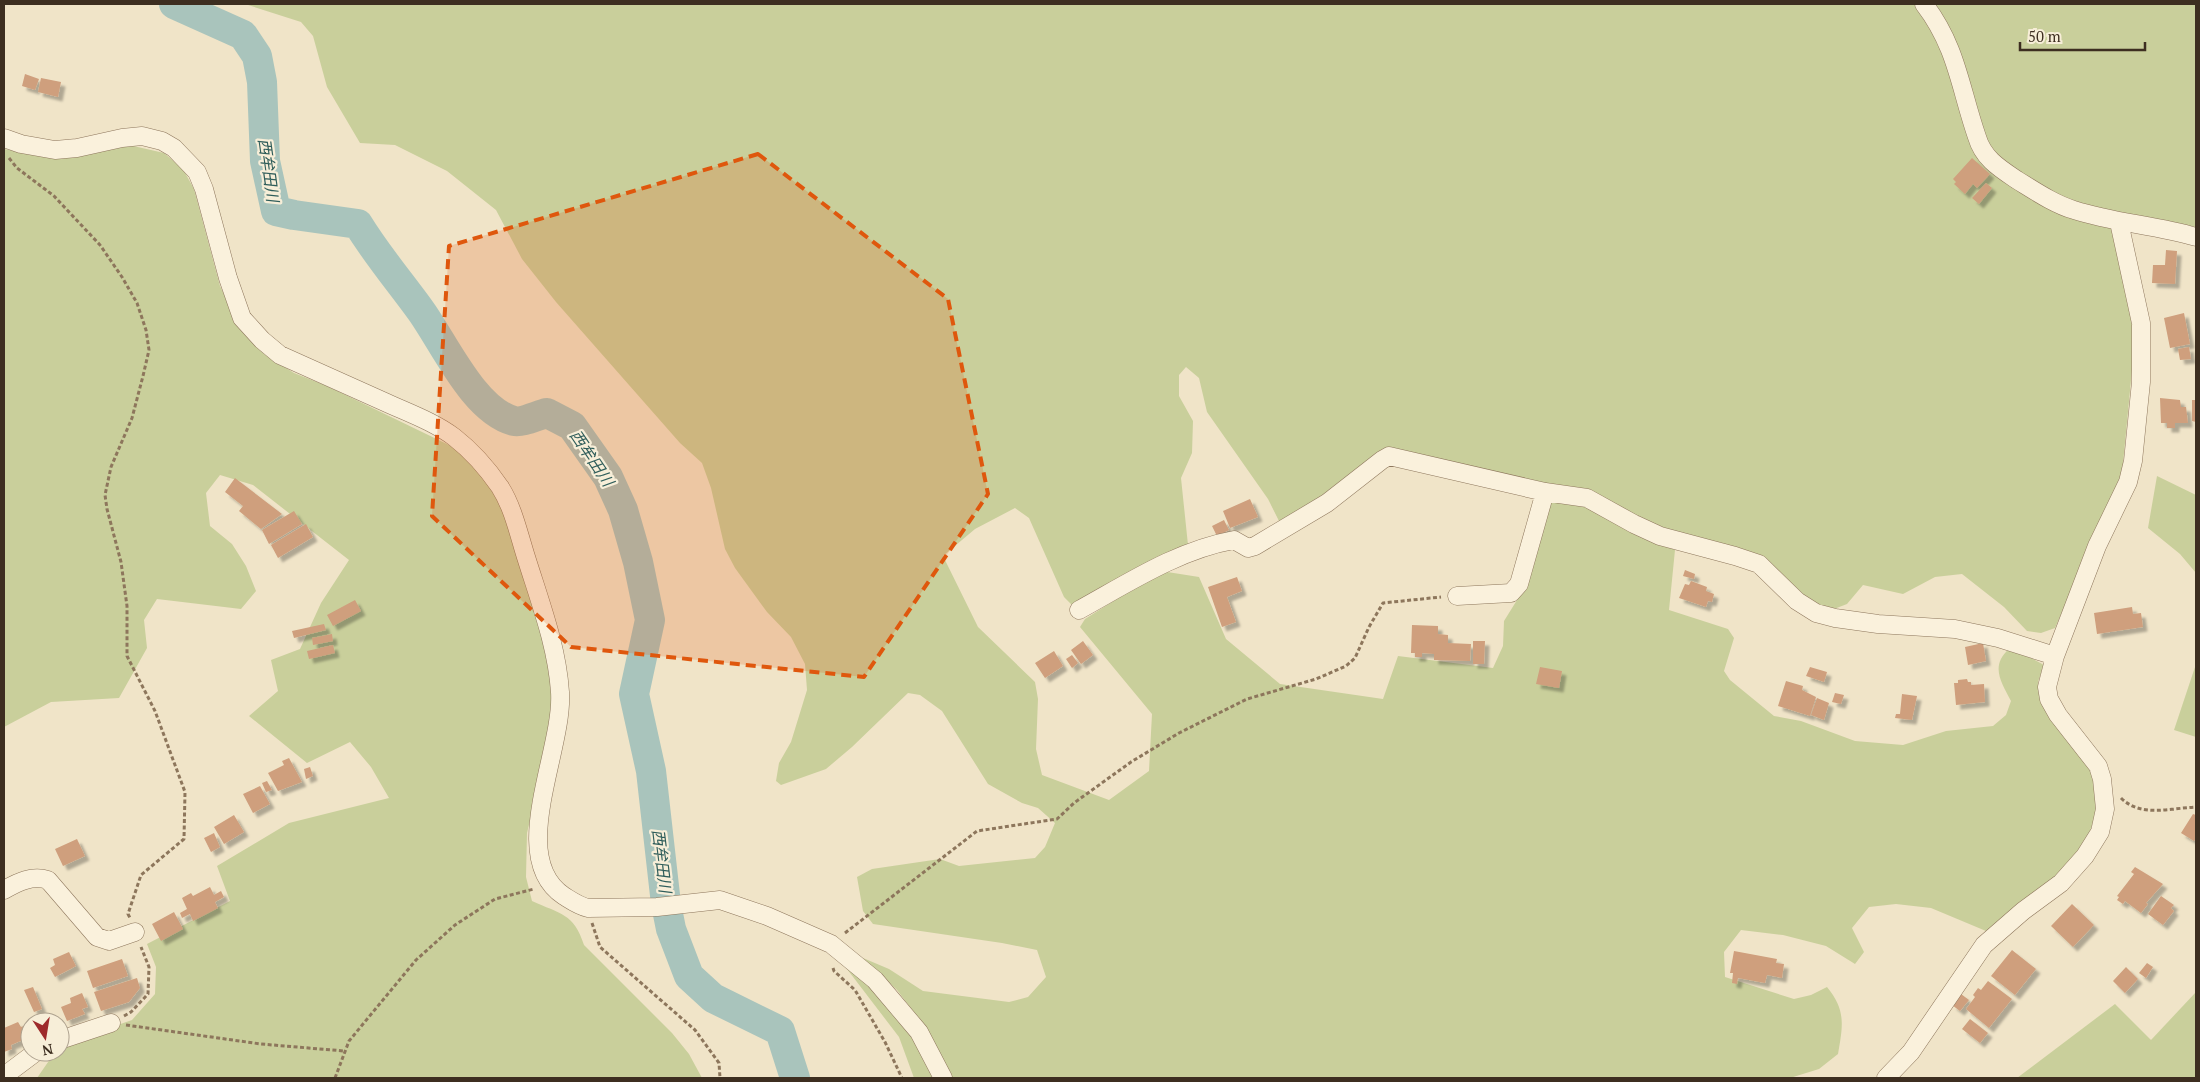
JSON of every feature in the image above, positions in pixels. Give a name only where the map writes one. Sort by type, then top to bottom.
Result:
[{"type":"street","points":[[1924,4],[1944,34],[1954,57],[1977,139],[1985,156],[2038,193],[2072,210],[2119,222],[2177,231],[2196,237]]},
{"type":"street","points":[[5,146],[21,144],[55,150],[77,148],[122,138],[142,136],[162,141],[174,148],[196,172],[204,189],[236,303],[242,318],[262,340],[280,355],[420,418],[453,436],[480,462],[501,489],[515,522],[549,628],[558,670],[560,694],[559,726],[536,835],[539,857],[545,875],[552,885],[569,899],[588,908],[657,907],[720,900],[767,916],[831,944],[875,980],[919,1032],[943,1078]]},
{"type":"street","points":[[1886,1078],[1911,1052],[1984,945],[2023,911],[2061,882],[2084,856],[2100,832],[2105,809],[2102,779],[2098,766],[2058,715],[2049,699],[2047,687],[2054,656],[2097,546],[2128,482],[2133,461],[2141,382],[2141,323],[2119,222]]},
{"type":"street","points":[[1079,610],[1154,568],[1206,546],[1234,540],[1248,548],[1255,546],[1327,503],[1389,456],[1545,492],[1587,498],[1660,536],[1759,564],[1797,601],[1816,613],[1835,618],[1878,624],[1955,629],[1998,638],[2054,656]]},
{"type":"street","points":[[1457,596],[1511,593],[1519,584],[1545,492]]},
{"type":"street","points":[[4,890],[21,881],[38,877],[48,880],[97,937],[110,941],[135,932]]},
{"type":"street","points":[[70,1037],[111,1023]]},
{"type":"street","points":[[4,1076],[23,1062]]},
{"type":"path","points":[[5,146],[17,168],[54,196],[100,245],[137,303],[146,330],[149,350],[132,418],[111,467],[106,502],[121,562],[127,606],[127,656],[155,711],[184,792],[184,839],[141,875],[128,914],[149,967],[148,994],[131,1012],[111,1023]]},
{"type":"path","points":[[902,1078],[885,1042],[855,990],[834,971],[831,944],[977,831],[1057,819],[1074,803],[1131,762],[1179,733],[1247,699],[1316,680],[1346,666],[1355,658],[1369,626],[1383,603],[1457,596]]},
{"type":"path","points":[[2102,779],[2126,803],[2144,811],[2196,807]]},
{"type":"path","points":[[335,1078],[344,1051],[358,1029],[416,960],[455,925],[495,900],[552,885]]},
{"type":"path","points":[[588,908],[600,947],[695,1030],[719,1063],[720,1078]]},
{"type":"path","points":[[111,1023],[261,1044],[344,1051]]},
{"type":"highlighted area","points":[[758,154],[948,299],[988,494],[864,677],[571,647],[432,516],[449,246]]},
{"type":"green space","points":[[245,4],[2196,4],[2196,227],[2130,215],[2112,216],[2136,328],[2122,474],[2055,628],[2041,633],[2027,631],[2004,607],[1962,574],[1935,577],[1903,594],[1863,585],[1847,604],[1834,609],[1818,608],[1756,557],[1664,531],[1534,485],[1403,450],[1387,451],[1293,521],[1279,521],[1268,499],[1207,412],[1199,378],[1186,367],[1179,375],[1179,396],[1193,421],[1192,453],[1181,478],[1188,545],[1074,607],[1064,597],[1029,518],[1015,508],[975,529],[943,556],[978,627],[1035,682],[1038,699],[1036,749],[1042,775],[1109,800],[1149,771],[1152,714],[1080,627],[1085,619],[1161,571],[1199,577],[1226,639],[1280,684],[1383,699],[1398,656],[1493,668],[1503,646],[1504,621],[1522,592],[1551,497],[1586,504],[1648,538],[1675,550],[1669,610],[1728,629],[1734,638],[1724,671],[1730,680],[1774,716],[1801,721],[1855,741],[1903,745],[1946,731],[1993,726],[2006,715],[2011,701],[2001,681],[1999,668],[2003,655],[2009,649],[2022,653],[2044,665],[2038,682],[2041,702],[2090,764],[2095,782],[2096,815],[2083,849],[2052,882],[1986,931],[1931,908],[1896,904],[1869,907],[1852,928],[1864,952],[1855,964],[1826,946],[1783,935],[1741,930],[1724,952],[1725,977],[1794,999],[1811,995],[1827,987],[1840,1011],[1842,1026],[1838,1054],[1819,1069],[1790,1078],[952,1078],[926,1028],[897,990],[863,958],[889,969],[923,991],[1009,1002],[1028,997],[1046,977],[1037,950],[873,924],[863,911],[857,877],[872,869],[940,859],[959,866],[1035,858],[1045,847],[1055,823],[1038,808],[1022,803],[988,784],[942,711],[920,695],[908,693],[852,747],[826,769],[781,785],[776,781],[779,763],[791,742],[807,690],[805,664],[791,637],[767,612],[735,568],[725,549],[711,488],[702,463],[680,443],[556,302],[522,259],[496,210],[447,171],[395,145],[360,143],[327,87],[313,36],[301,22]]},
{"type":"green space","points":[[129,145],[164,153],[183,169],[194,189],[220,286],[238,323],[264,354],[294,373],[327,386],[451,446],[466,458],[490,487],[505,516],[549,660],[553,697],[549,743],[527,833],[526,877],[532,901],[571,920],[576,926],[584,945],[672,1033],[689,1054],[702,1078],[37,1078],[48,1062],[70,1062],[70,1042],[132,1020],[155,994],[156,967],[147,944],[230,901],[217,866],[289,823],[389,798],[371,767],[350,742],[307,763],[249,716],[278,691],[271,660],[300,649],[321,603],[349,560],[253,485],[220,475],[206,493],[210,526],[232,544],[246,566],[256,591],[241,609],[157,599],[144,620],[147,648],[119,698],[51,702],[4,727],[4,149],[62,158]]},
{"type":"green space","points":[[2157,476],[2196,495],[2196,573],[2180,554],[2148,528]]},
{"type":"green space","points":[[2196,664],[2196,737],[2174,730]]},
{"type":"green space","points":[[847,969],[875,991],[898,1017],[917,1046],[934,1078],[914,1078],[899,1037]]},
{"type":"green space","points":[[2196,992],[2196,1078],[2017,1078],[2115,1004],[2151,1040]]},
{"type":"building","points":[[25,74],[39,79],[35,90],[22,86]]},
{"type":"building","points":[[41,78],[61,82],[58,97],[38,92]]},
{"type":"building","points":[[1972,158],[1990,174],[1977,188],[1973,184],[1965,194],[1954,184],[1956,182],[1953,179]]},
{"type":"building","points":[[1986,183],[1992,188],[1979,204],[1972,198]]},
{"type":"building","points":[[2166,250],[2177,251],[2175,284],[2152,283],[2153,265],[2165,265]]},
{"type":"building","points":[[2184,313],[2190,344],[2170,348],[2164,318]]},
{"type":"building","points":[[2189,347],[2191,359],[2180,360],[2178,349]]},
{"type":"building","points":[[2160,398],[2180,400],[2181,407],[2186,407],[2188,423],[2175,423],[2175,428],[2167,428],[2167,423],[2161,423]]},
{"type":"building","points":[[2192,400],[2196,400],[2196,422],[2192,421]]},
{"type":"building","points":[[235,478],[282,514],[261,529],[239,511],[243,506],[225,492]]},
{"type":"building","points":[[1250,499],[1258,517],[1230,528],[1223,511]]},
{"type":"building","points":[[294,511],[302,524],[269,544],[262,530]]},
{"type":"building","points":[[1224,520],[1229,530],[1217,536],[1212,526]]},
{"type":"building","points":[[306,524],[313,537],[278,558],[271,545]]},
{"type":"building","points":[[1685,570],[1695,574],[1694,579],[1683,576]]},
{"type":"building","points":[[1237,577],[1242,591],[1227,597],[1236,622],[1222,627],[1208,587]]},
{"type":"building","points":[[1691,581],[1707,587],[1706,591],[1714,594],[1712,602],[1708,601],[1706,607],[1679,598],[1685,584],[1689,585]]},
{"type":"building","points":[[355,600],[361,611],[333,626],[327,615]]},
{"type":"building","points":[[2132,607],[2133,614],[2141,613],[2143,627],[2097,634],[2094,613]]},
{"type":"building","points":[[324,624],[326,630],[294,638],[292,631]]},
{"type":"building","points":[[1412,625],[1438,626],[1438,634],[1448,635],[1448,643],[1471,644],[1470,661],[1434,660],[1434,654],[1422,653],[1422,657],[1415,657],[1415,653],[1411,653]]},
{"type":"building","points":[[332,634],[333,641],[313,645],[312,638]]},
{"type":"building","points":[[1083,641],[1093,655],[1081,664],[1071,650]]},
{"type":"building","points":[[1473,641],[1485,641],[1484,664],[1473,664]]},
{"type":"building","points":[[1983,643],[1986,661],[1968,665],[1965,647]]},
{"type":"building","points":[[333,645],[335,653],[309,659],[307,651]]},
{"type":"building","points":[[1054,651],[1063,666],[1045,678],[1035,663]]},
{"type":"building","points":[[1072,655],[1078,663],[1072,668],[1066,659]]},
{"type":"building","points":[[1540,667],[1562,671],[1559,688],[1536,684]]},
{"type":"building","points":[[1810,667],[1827,672],[1824,682],[1806,676]]},
{"type":"building","points":[[1967,679],[1968,682],[1971,682],[1971,685],[1984,684],[1985,702],[1956,705],[1954,683],[1958,683],[1958,680]]},
{"type":"building","points":[[1786,681],[1803,686],[1802,690],[1816,697],[1810,716],[1778,706]]},
{"type":"building","points":[[1835,693],[1844,695],[1841,704],[1832,702]]},
{"type":"building","points":[[1902,694],[1917,696],[1912,720],[1895,718],[1896,714],[1900,714]]},
{"type":"building","points":[[1817,698],[1829,703],[1824,720],[1811,715]]},
{"type":"building","points":[[289,758],[302,782],[278,791],[268,773],[284,765],[282,761]]},
{"type":"building","points":[[310,767],[313,776],[306,779],[304,769]]},
{"type":"building","points":[[267,781],[272,790],[266,792],[262,783]]},
{"type":"building","points":[[260,786],[270,804],[253,813],[243,794]]},
{"type":"building","points":[[2193,814],[2196,815],[2196,838],[2194,841],[2181,833]]},
{"type":"building","points":[[234,815],[244,832],[224,844],[214,827]]},
{"type":"building","points":[[214,833],[220,847],[211,852],[204,838]]},
{"type":"building","points":[[77,839],[85,856],[63,866],[55,849]]},
{"type":"building","points":[[2135,867],[2163,884],[2146,903],[2148,904],[2141,913],[2125,901],[2123,904],[2117,900],[2119,897],[2117,896],[2134,874],[2131,872]]},
{"type":"building","points":[[210,887],[214,895],[221,891],[224,897],[215,902],[218,908],[193,921],[190,914],[182,918],[180,913],[187,909],[182,898],[191,893],[193,896]]},
{"type":"building","points":[[2161,896],[2174,905],[2171,908],[2174,911],[2163,925],[2148,914]]},
{"type":"building","points":[[2072,904],[2094,925],[2073,947],[2051,926]]},
{"type":"building","points":[[174,912],[183,929],[161,941],[152,924]]},
{"type":"building","points":[[2012,950],[2036,969],[2015,995],[1991,976]]},
{"type":"building","points":[[1734,951],[1777,959],[1776,963],[1784,964],[1782,978],[1767,975],[1765,983],[1738,978],[1737,984],[1732,983],[1733,973],[1730,973]]},
{"type":"building","points":[[69,952],[76,966],[55,977],[50,968],[55,965],[53,959]]},
{"type":"building","points":[[122,959],[128,976],[93,988],[87,971]]},
{"type":"building","points":[[2147,963],[2153,967],[2146,978],[2139,973]]},
{"type":"building","points":[[2126,967],[2138,979],[2125,993],[2113,981]]},
{"type":"building","points":[[137,978],[140,988],[129,1002],[101,1011],[94,992]]},
{"type":"building","points":[[1988,981],[2012,999],[1989,1028],[1966,1009],[1975,997],[1973,995],[1978,988],[1981,990]]},
{"type":"building","points":[[33,987],[42,1009],[34,1012],[24,990]]},
{"type":"building","points":[[82,993],[88,1007],[82,1009],[85,1014],[70,1020],[70,1012],[63,1012],[61,1007],[71,1003],[70,998]]},
{"type":"building","points":[[1961,994],[1969,1000],[1960,1011],[1952,1005]]},
{"type":"building","points":[[1970,1019],[1988,1033],[1980,1043],[1962,1029]]},
{"type":"building","points":[[18,1022],[20,1025],[20,1041],[11,1045],[12,1049],[4,1052],[4,1028]]},
{"type":"waterway","name":"西牟田川","points":[[174,4],[243,35],[257,56],[262,82],[265,161],[276,211],[358,224],[421,311],[461,374],[486,404],[499,415],[514,421],[526,420],[547,413],[572,426],[608,477],[623,510],[638,562],[650,620],[634,694],[651,771],[666,904],[671,929],[689,976],[713,998],[780,1031],[795,1078]]}]
